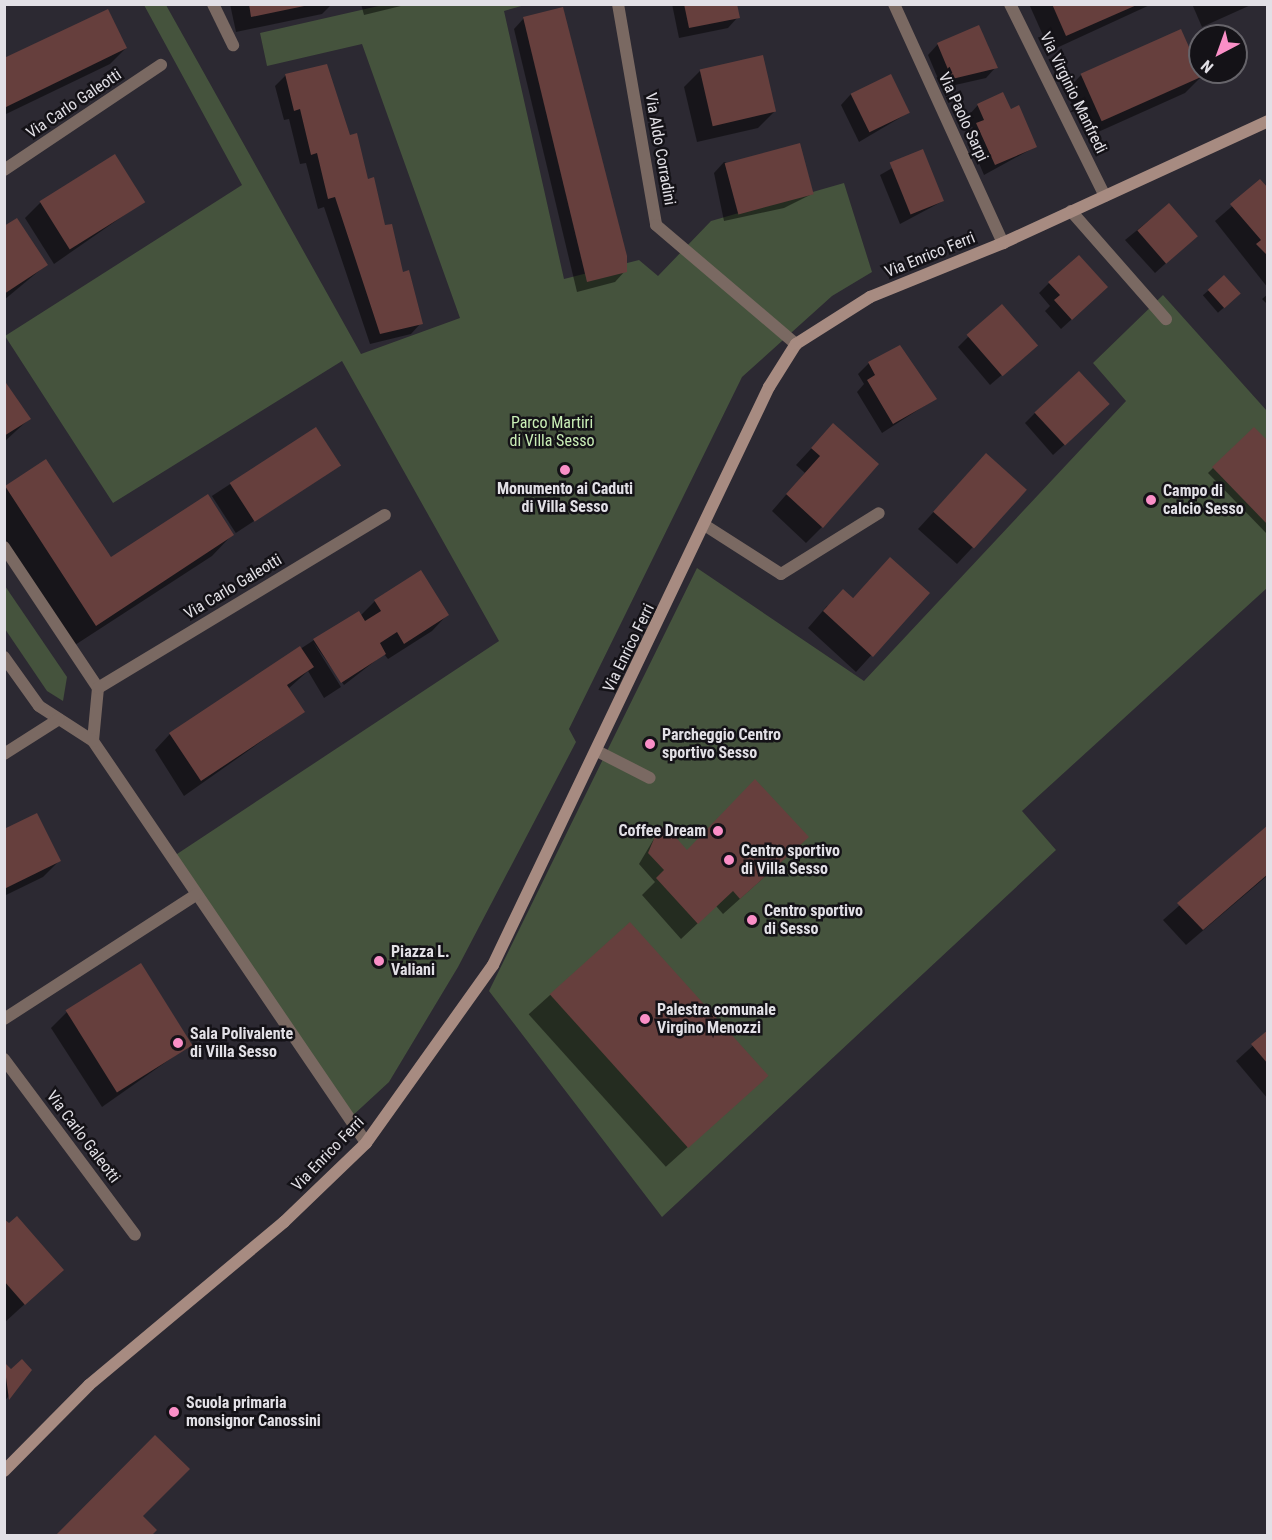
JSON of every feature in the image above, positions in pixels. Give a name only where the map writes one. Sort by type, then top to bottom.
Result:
[{"type":"street","points":[[213,4],[233,45]]},
{"type":"street","name":"Via Aldo Corradini","points":[[618,4],[656,225],[796,344]]},
{"type":"street","name":"Via Paolo Sarpi","points":[[894,4],[1003,243]]},
{"type":"street","name":"Via Virginio Manfredi","points":[[1010,4],[1105,196]]},
{"type":"street","name":"Via Carlo Galeotti","points":[[4,170],[161,65]]},
{"type":"street","name":"Via Enrico Ferri","points":[[4,1471],[89,1385],[284,1222],[366,1143],[493,965],[706,526],[769,387],[796,344],[870,297],[1003,243],[1268,121]]},
{"type":"street","points":[[1071,211],[1166,319]]},
{"type":"street","points":[[706,526],[781,574],[879,513]]},
{"type":"street","name":"Via Carlo Galeotti","points":[[98,688],[385,515]]},
{"type":"street","points":[[4,547],[98,688],[93,741]]},
{"type":"street","points":[[4,657],[39,706],[93,741],[196,896],[366,1143]]},
{"type":"street","points":[[4,754],[59,719]]},
{"type":"street","points":[[597,751],[650,778]]},
{"type":"street","points":[[4,1019],[196,896]]},
{"type":"street","name":"Via Carlo Galeotti","points":[[4,1059],[135,1235]]},
{"type":"green space","name":"Parco Martiri di Villa Sesso","points":[[144,5],[166,5],[361,354],[460,318],[362,44],[267,66],[260,33],[383,5],[525,5],[504,11],[564,279],[639,260],[658,276],[711,221],[844,183],[872,272],[832,296],[742,377],[569,729],[576,742],[458,967],[389,1082],[350,1118],[171,858],[499,641],[342,361],[113,503],[5,336],[242,185]]},
{"type":"green space","name":"Centro sportivo di Sesso","points":[[1163,295],[1267,411],[1267,588],[1022,811],[1056,850],[662,1217],[489,991],[697,568],[864,681],[1126,401],[1093,363]]},
{"type":"green space","points":[[5,586],[67,677],[63,701],[47,691],[5,629]]},
{"type":"building","points":[[249,4],[309,4],[309,5],[251,17]]},
{"type":"building","points":[[684,4],[737,4],[740,18],[689,28]]},
{"type":"building","points":[[1052,4],[1139,4],[1066,36]]},
{"type":"building","points":[[563,7],[627,256],[627,272],[587,282],[523,17]]},
{"type":"building","points":[[108,9],[127,48],[4,108],[4,58]]},
{"type":"building","points":[[979,25],[998,68],[952,79],[937,43]]},
{"type":"building","points":[[1181,29],[1188,45],[1188,83],[1102,121],[1081,74]]},
{"type":"building","points":[[763,55],[776,112],[713,126],[700,70]]},
{"type":"building","points":[[327,64],[350,135],[357,133],[368,179],[374,177],[385,225],[392,224],[403,272],[409,270],[423,324],[380,334],[335,197],[328,199],[317,153],[311,155],[300,109],[294,111],[285,74]]},
{"type":"building","points":[[891,74],[910,113],[869,132],[851,94]]},
{"type":"building","points":[[1003,92],[1011,109],[1019,105],[1037,147],[995,165],[976,123],[984,120],[977,104]]},
{"type":"building","points":[[800,143],[814,194],[738,214],[725,163]]},
{"type":"building","points":[[923,149],[944,201],[911,214],[890,162]]},
{"type":"building","points":[[115,154],[145,202],[70,250],[40,201]]},
{"type":"building","points":[[1260,179],[1268,188],[1268,256],[1256,244],[1261,240],[1230,204]]},
{"type":"building","points":[[1169,203],[1198,236],[1166,264],[1137,231]]},
{"type":"building","points":[[17,218],[48,265],[4,294],[4,226]]},
{"type":"building","points":[[1079,255],[1108,287],[1072,320],[1054,300],[1060,295],[1048,282]]},
{"type":"building","points":[[1224,275],[1241,294],[1224,308],[1208,290]]},
{"type":"building","points":[[1002,304],[1038,346],[1003,376],[967,335]]},
{"type":"building","points":[[900,345],[937,399],[893,424],[867,380],[875,375],[868,362]]},
{"type":"building","points":[[1079,371],[1110,404],[1065,446],[1034,413]]},
{"type":"building","points":[[4,380],[31,419],[4,436]]},
{"type":"building","points":[[833,423],[879,464],[823,528],[786,494],[820,456],[811,448]]},
{"type":"building","points":[[316,427],[341,466],[255,522],[230,483]]},
{"type":"building","points":[[1254,427],[1268,441],[1268,525],[1212,467]]},
{"type":"building","points":[[986,453],[1027,490],[974,549],[933,512]]},
{"type":"building","points":[[46,459],[111,557],[208,494],[234,535],[96,626],[5,486]]},
{"type":"building","points":[[890,557],[930,593],[873,657],[823,611],[843,589],[853,598]]},
{"type":"building","points":[[421,570],[449,615],[404,644],[397,632],[380,643],[386,654],[341,683],[313,639],[359,611],[365,621],[381,611],[374,600]]},
{"type":"building","points":[[300,646],[314,667],[287,685],[305,712],[201,781],[169,733]]},
{"type":"building","name":"Centro sportivo di Villa Sesso","points":[[755,779],[809,837],[740,899],[733,891],[698,924],[656,878],[664,870],[648,853],[656,834],[665,825],[687,850]]},
{"type":"building","points":[[37,813],[61,861],[4,889],[4,829]]},
{"type":"building","points":[[1268,825],[1268,874],[1203,930],[1177,903]]},
{"type":"building","name":"Palestra comunale Virgino Menozzi","points":[[630,922],[769,1076],[688,1148],[550,994]]},
{"type":"building","points":[[141,963],[192,1045],[117,1092],[66,1010]]},
{"type":"building","points":[[1268,1030],[1268,1064],[1251,1044]]},
{"type":"building","points":[[17,1216],[64,1270],[25,1305],[4,1281],[4,1219],[9,1223]]},
{"type":"building","points":[[22,1359],[32,1370],[9,1400],[4,1362],[11,1369]]},
{"type":"building","points":[[155,1435],[190,1469],[143,1516],[157,1530],[151,1536],[55,1536]]},
{"type":"place","name":"Monumento ai Caduti di Villa Sesso","points":[[565,470]]},
{"type":"place","name":"Campo di calcio Sesso","points":[[1151,500]]},
{"type":"place","name":"Parcheggio Centro sportivo Sesso","points":[[650,744]]},
{"type":"place","name":"Coffee Dream","points":[[718,831]]},
{"type":"place","name":"Centro sportivo di Villa Sesso","points":[[729,860]]},
{"type":"place","name":"Centro sportivo di Sesso","points":[[752,920]]},
{"type":"place","name":"Piazza L. Valiani","points":[[379,961]]},
{"type":"place","name":"Palestra comunale Virgino Menozzi","points":[[645,1019]]},
{"type":"place","name":"Sala Polivalente di Villa Sesso","points":[[178,1043]]},
{"type":"place","name":"Scuola primaria monsignor Canossini","points":[[174,1412]]}]
